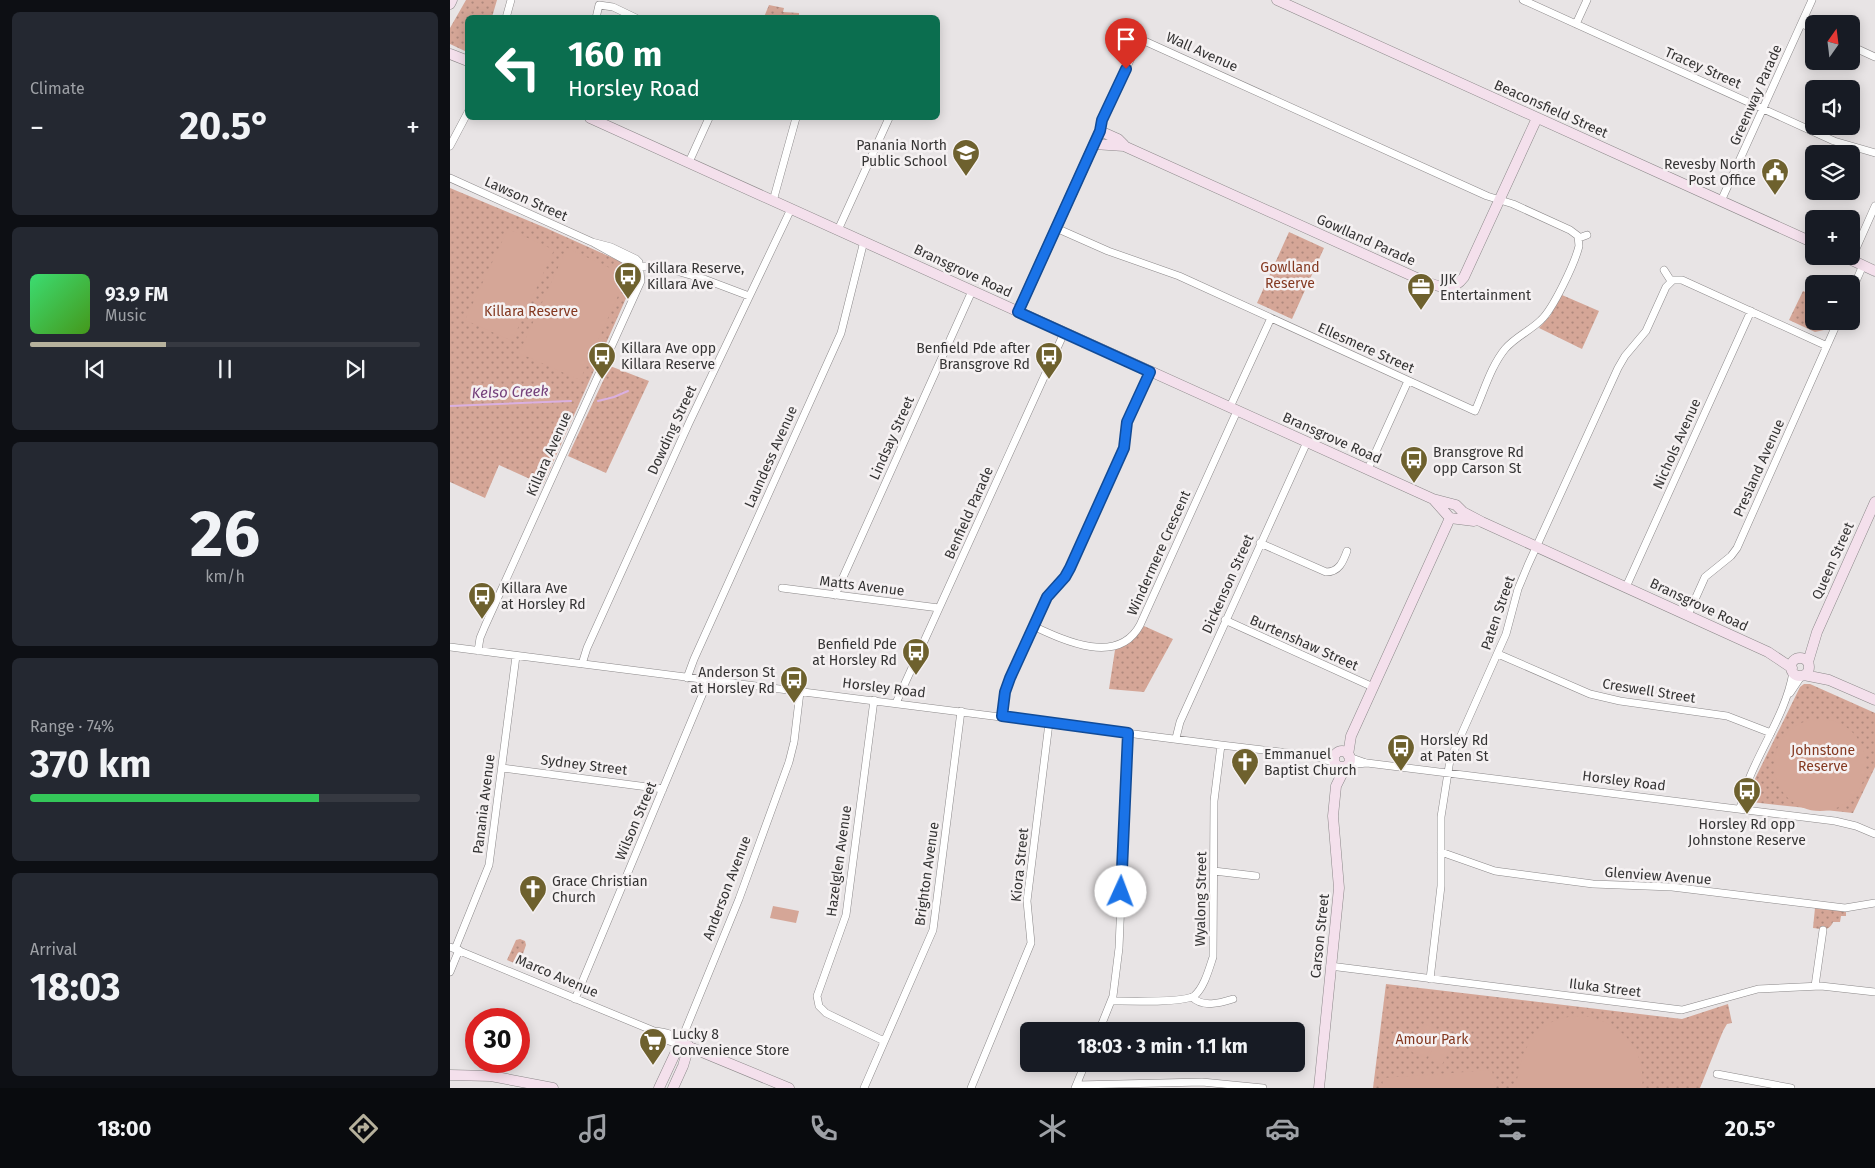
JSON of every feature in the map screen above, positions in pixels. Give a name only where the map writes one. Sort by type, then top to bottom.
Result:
[{"type":"main road","points":[[450,4],[452,0]]},
{"type":"main road","name":"Beaconsfield Street","points":[[1277,0],[1805,239]]},
{"type":"main road","points":[[450,54],[465,62]]},
{"type":"main road","name":"Gowlland Parade","points":[[1094,144],[1124,146],[1419,279],[1445,288],[1453,287],[1464,277],[1537,118]]},
{"type":"main road","name":"Bransgrove Road","points":[[594,120],[1433,500],[1456,506],[1482,522],[1875,700]]},
{"type":"main road","name":"Gowlland Parade","points":[[1100,131],[1118,139],[1124,146]]},
{"type":"main road","name":"Wall Avenue","points":[[1018,312],[1100,131]]},
{"type":"main road","points":[[1860,263],[1875,271]]},
{"type":"main road","name":"Bransgrove Road","points":[[1433,500],[1450,516],[1482,522]]},
{"type":"main road","name":"Queen Street","points":[[1800,667],[1875,502]]},
{"type":"main road","name":"Carson Street","points":[[1318,1088],[1339,888],[1332,822],[1336,786],[1342,760],[1450,516],[1459,515],[1456,506]]},
{"type":"main road","name":"Anderson Avenue","points":[[659,1088],[682,1049]]},
{"type":"main road","name":"Anderson Avenue","points":[[673,1088],[682,1049]]},
{"type":"main road","name":"Marco Avenue","points":[[682,1049],[789,1088]]},
{"type":"main road","points":[[450,1075],[491,1076],[553,1088]]},
{"type":"street","points":[[507,15],[511,0]]},
{"type":"street","name":"Tracey Street","points":[[1524,0],[1834,141],[1875,153]]},
{"type":"street","points":[[1576,24],[1587,0]]},
{"type":"street","name":"Greenway Parade","points":[[1721,201],[1812,0]]},
{"type":"street","points":[[597,15],[600,5],[613,7],[630,15]]},
{"type":"street","name":"Wall Avenue","points":[[1100,131],[1102,120],[1140,39],[1486,196],[1500,200]]},
{"type":"street","points":[[1860,50],[1875,57]]},
{"type":"street","points":[[450,146],[465,118]]},
{"type":"street","points":[[689,162],[708,120]]},
{"type":"street","points":[[774,201],[795,120]]},
{"type":"street","points":[[838,230],[888,120]]},
{"type":"street","name":"Lawson Street","points":[[450,178],[592,242],[640,268],[650,265],[657,266],[704,279],[749,296]]},
{"type":"street","points":[[1500,200],[1570,230],[1577,234],[1578,238],[1587,235]]},
{"type":"street","points":[[1860,234],[1875,206]]},
{"type":"street","name":"Dowding Street","points":[[582,664],[587,648],[685,432],[791,209]]},
{"type":"street","name":"Ellesmere Street","points":[[1056,228],[1108,250],[1179,276],[1475,411],[1504,350],[1514,340],[1541,321],[1551,309],[1578,251],[1578,238]]},
{"type":"street","name":"Laundess Avenue","points":[[687,678],[841,333],[864,241]]},
{"type":"street","points":[[1859,275],[1864,265]]},
{"type":"street","name":"Killara Avenue","points":[[478,651],[485,626],[640,283],[642,275],[640,268]]},
{"type":"street","points":[[1664,270],[1671,281],[1682,280],[1827,346]]},
{"type":"street","name":"Paten Street","points":[[1430,979],[1441,886],[1441,817],[1447,773],[1455,747],[1509,627],[1521,583],[1620,365],[1646,331],[1666,287],[1671,281]]},
{"type":"street","name":"Lindsay Street","points":[[835,595],[972,291]]},
{"type":"street","name":"Nichols Avenue","points":[[1626,587],[1750,311]]},
{"type":"street","name":"Windermere Crescent","points":[[1033,626],[1070,642],[1102,647],[1116,645],[1133,635],[1140,624],[1234,409],[1271,318]]},
{"type":"street","name":"Presland Avenue","points":[[1688,615],[1705,577],[1731,556],[1737,548],[1834,330]]},
{"type":"street","name":"Benfield Parade","points":[[896,703],[1064,332]]},
{"type":"street","points":[[1002,716],[1007,685],[1047,597],[1065,577],[1074,559],[1124,448],[1127,422],[1150,372]]},
{"type":"street","points":[[1368,469],[1408,381]]},
{"type":"street","name":"Dickenson Street","points":[[1176,738],[1180,722],[1225,620],[1307,442]]},
{"type":"street","points":[[1260,543],[1326,572],[1338,568],[1347,551]]},
{"type":"street","name":"Matts Avenue","points":[[782,588],[939,608]]},
{"type":"street","name":"Burtenshaw Street","points":[[1225,620],[1373,688]]},
{"type":"street","name":"Horsley Road","points":[[450,647],[708,681],[874,700],[1844,822],[1875,834]]},
{"type":"street","name":"Creswell Street","points":[[1498,654],[1590,694],[1626,702],[1727,716],[1771,733]]},
{"type":"street","name":"Panania Avenue","points":[[450,972],[455,949],[488,870],[516,656]]},
{"type":"street","name":"Queen Street","points":[[1740,809],[1744,792],[1800,667]]},
{"type":"street","name":"Wilson Street","points":[[575,999],[708,681]]},
{"type":"street","name":"Anderson Avenue","points":[[682,1049],[789,762],[794,742],[800,692]]},
{"type":"street","name":"Hazelglen Avenue","points":[[874,700],[846,915],[817,996],[819,1006],[826,1013],[884,1041]]},
{"type":"street","name":"Brighton Avenue","points":[[864,1088],[934,925],[962,712]]},
{"type":"street","name":"Kiora Street","points":[[971,1088],[1031,943],[1027,907],[1028,894],[1049,723]]},
{"type":"street","points":[[1103,1022],[1112,1001],[1119,948],[1128,733]]},
{"type":"street","name":"Wyalong Street","points":[[1192,997],[1201,986],[1213,957],[1214,801],[1221,745]]},
{"type":"street","name":"Sydney Street","points":[[502,768],[663,789]]},
{"type":"street","name":"Glenview Avenue","points":[[1441,852],[1500,872],[1594,884],[1672,887],[1845,908],[1875,903]]},
{"type":"street","points":[[1214,871],[1256,876]]},
{"type":"street","points":[[1816,986],[1823,930]]},
{"type":"street","name":"Marco Avenue","points":[[455,949],[654,1031],[676,1036],[682,1049]]},
{"type":"street","name":"Iluka Street","points":[[1330,966],[1682,1010],[1758,989],[1816,986],[1875,992]]},
{"type":"street","points":[[1112,1001],[1184,999],[1192,997],[1199,1002],[1207,1004],[1233,999]]},
{"type":"street","points":[[1082,1072],[1076,1086],[1196,1082],[1262,1088]]},
{"type":"street","points":[[1717,1074],[1791,1088]]},
{"type":"green space","points":[[466,0],[497,0],[493,15],[465,15],[465,51],[450,44],[450,28]]},
{"type":"green space","points":[[769,5],[784,8],[783,12],[799,13],[799,15],[765,15]]},
{"type":"green space","name":"Killara Reserve","points":[[450,188],[624,263],[631,268],[635,278],[543,485],[499,465],[485,498],[450,482]]},
{"type":"green space","points":[[508,229],[554,250],[512,341],[465,320]]},
{"type":"green space","name":"Gowlland Reserve","points":[[1289,232],[1324,248],[1292,319],[1257,303]]},
{"type":"green space","points":[[567,248],[627,276],[580,380],[519,353]]},
{"type":"green space","points":[[1803,291],[1805,292],[1805,327],[1789,320]]},
{"type":"green space","points":[[1562,295],[1599,311],[1582,349],[1539,328],[1550,316]]},
{"type":"green space","points":[[610,366],[649,381],[606,473],[568,456]]},
{"type":"green space","points":[[1144,626],[1173,639],[1144,692],[1109,689],[1115,650],[1132,641]]},
{"type":"green space","name":"Johnstone Reserve","points":[[1804,684],[1810,684],[1875,713],[1875,767],[1853,813],[1751,802],[1749,797],[1750,789],[1800,687]]},
{"type":"green space","points":[[1820,719],[1838,723],[1852,733],[1862,747],[1866,765],[1862,783],[1852,797],[1838,807],[1820,811],[1802,807],[1788,797],[1778,783],[1774,765],[1778,747],[1788,733],[1802,723]]},
{"type":"green space","points":[[773,906],[799,911],[796,923],[770,918]]},
{"type":"green space","points":[[1815,908],[1846,911],[1846,916],[1841,916],[1840,922],[1833,922],[1827,929],[1813,928]]},
{"type":"green space","points":[[516,940],[525,941],[526,945],[519,965],[507,960]]},
{"type":"green space","name":"Amour Park","points":[[1386,984],[1682,1019],[1728,1004],[1732,1023],[1727,1024],[1723,1031],[1700,1088],[1373,1088]]},
{"type":"green space","points":[[1583,1016],[1609,1024],[1628,1039],[1640,1061],[1642,1088],[1516,1088],[1522,1059],[1534,1036],[1554,1021],[1567,1017]]},
{"type":"green space","points":[[1424,1024],[1438,1030],[1426,1058],[1412,1052]]},
{"type":"green space","points":[[1440,1031],[1454,1038],[1442,1065],[1428,1059]]},
{"type":"green space","points":[[1492,1070],[1495,1088],[1382,1088],[1383,1078]]},
{"type":"waterway","name":"Kelso Creek","points":[[598,401],[628,391]]},
{"type":"waterway","name":"Kelso Creek","points":[[450,406],[571,401]]},
{"type":"place","name":"Panania North Public School","points":[[966,177]]},
{"type":"place","name":"Revesby North Post Office","points":[[1775,196]]},
{"type":"place","name":"Killara Reserve, Killara Ave","points":[[628,300]]},
{"type":"place","name":"JJK Entertainment","points":[[1421,311]]},
{"type":"place","name":"Killara Ave opp Killara Reserve","points":[[602,380]]},
{"type":"place","name":"Benfield Pde after Bransgrove Rd","points":[[1049,380]]},
{"type":"place","name":"Bransgrove Rd opp Carson St","points":[[1414,484]]},
{"type":"place","name":"Killara Ave at Horsley Rd","points":[[482,620]]},
{"type":"place","name":"Benfield Pde at Horsley Rd","points":[[916,676]]},
{"type":"place","name":"Anderson St at Horsley Rd","points":[[794,704]]},
{"type":"place","name":"Horsley Rd at Paten St","points":[[1401,772]]},
{"type":"place","name":"Emmanuel Baptist Church","points":[[1245,786]]},
{"type":"place","name":"Horsley Rd opp Johnstone Reserve","points":[[1747,815]]},
{"type":"place","name":"Grace Christian Church","points":[[533,913]]},
{"type":"place","name":"Lucky 8 Convenience Store","points":[[653,1066]]},
{"type":"route","points":[[1121,892],[1128,733],[1002,716],[1005,692],[1010,678],[1047,597],[1065,577],[1070,568],[1124,448],[1127,422],[1150,372],[1018,312],[1126,69]]}]
